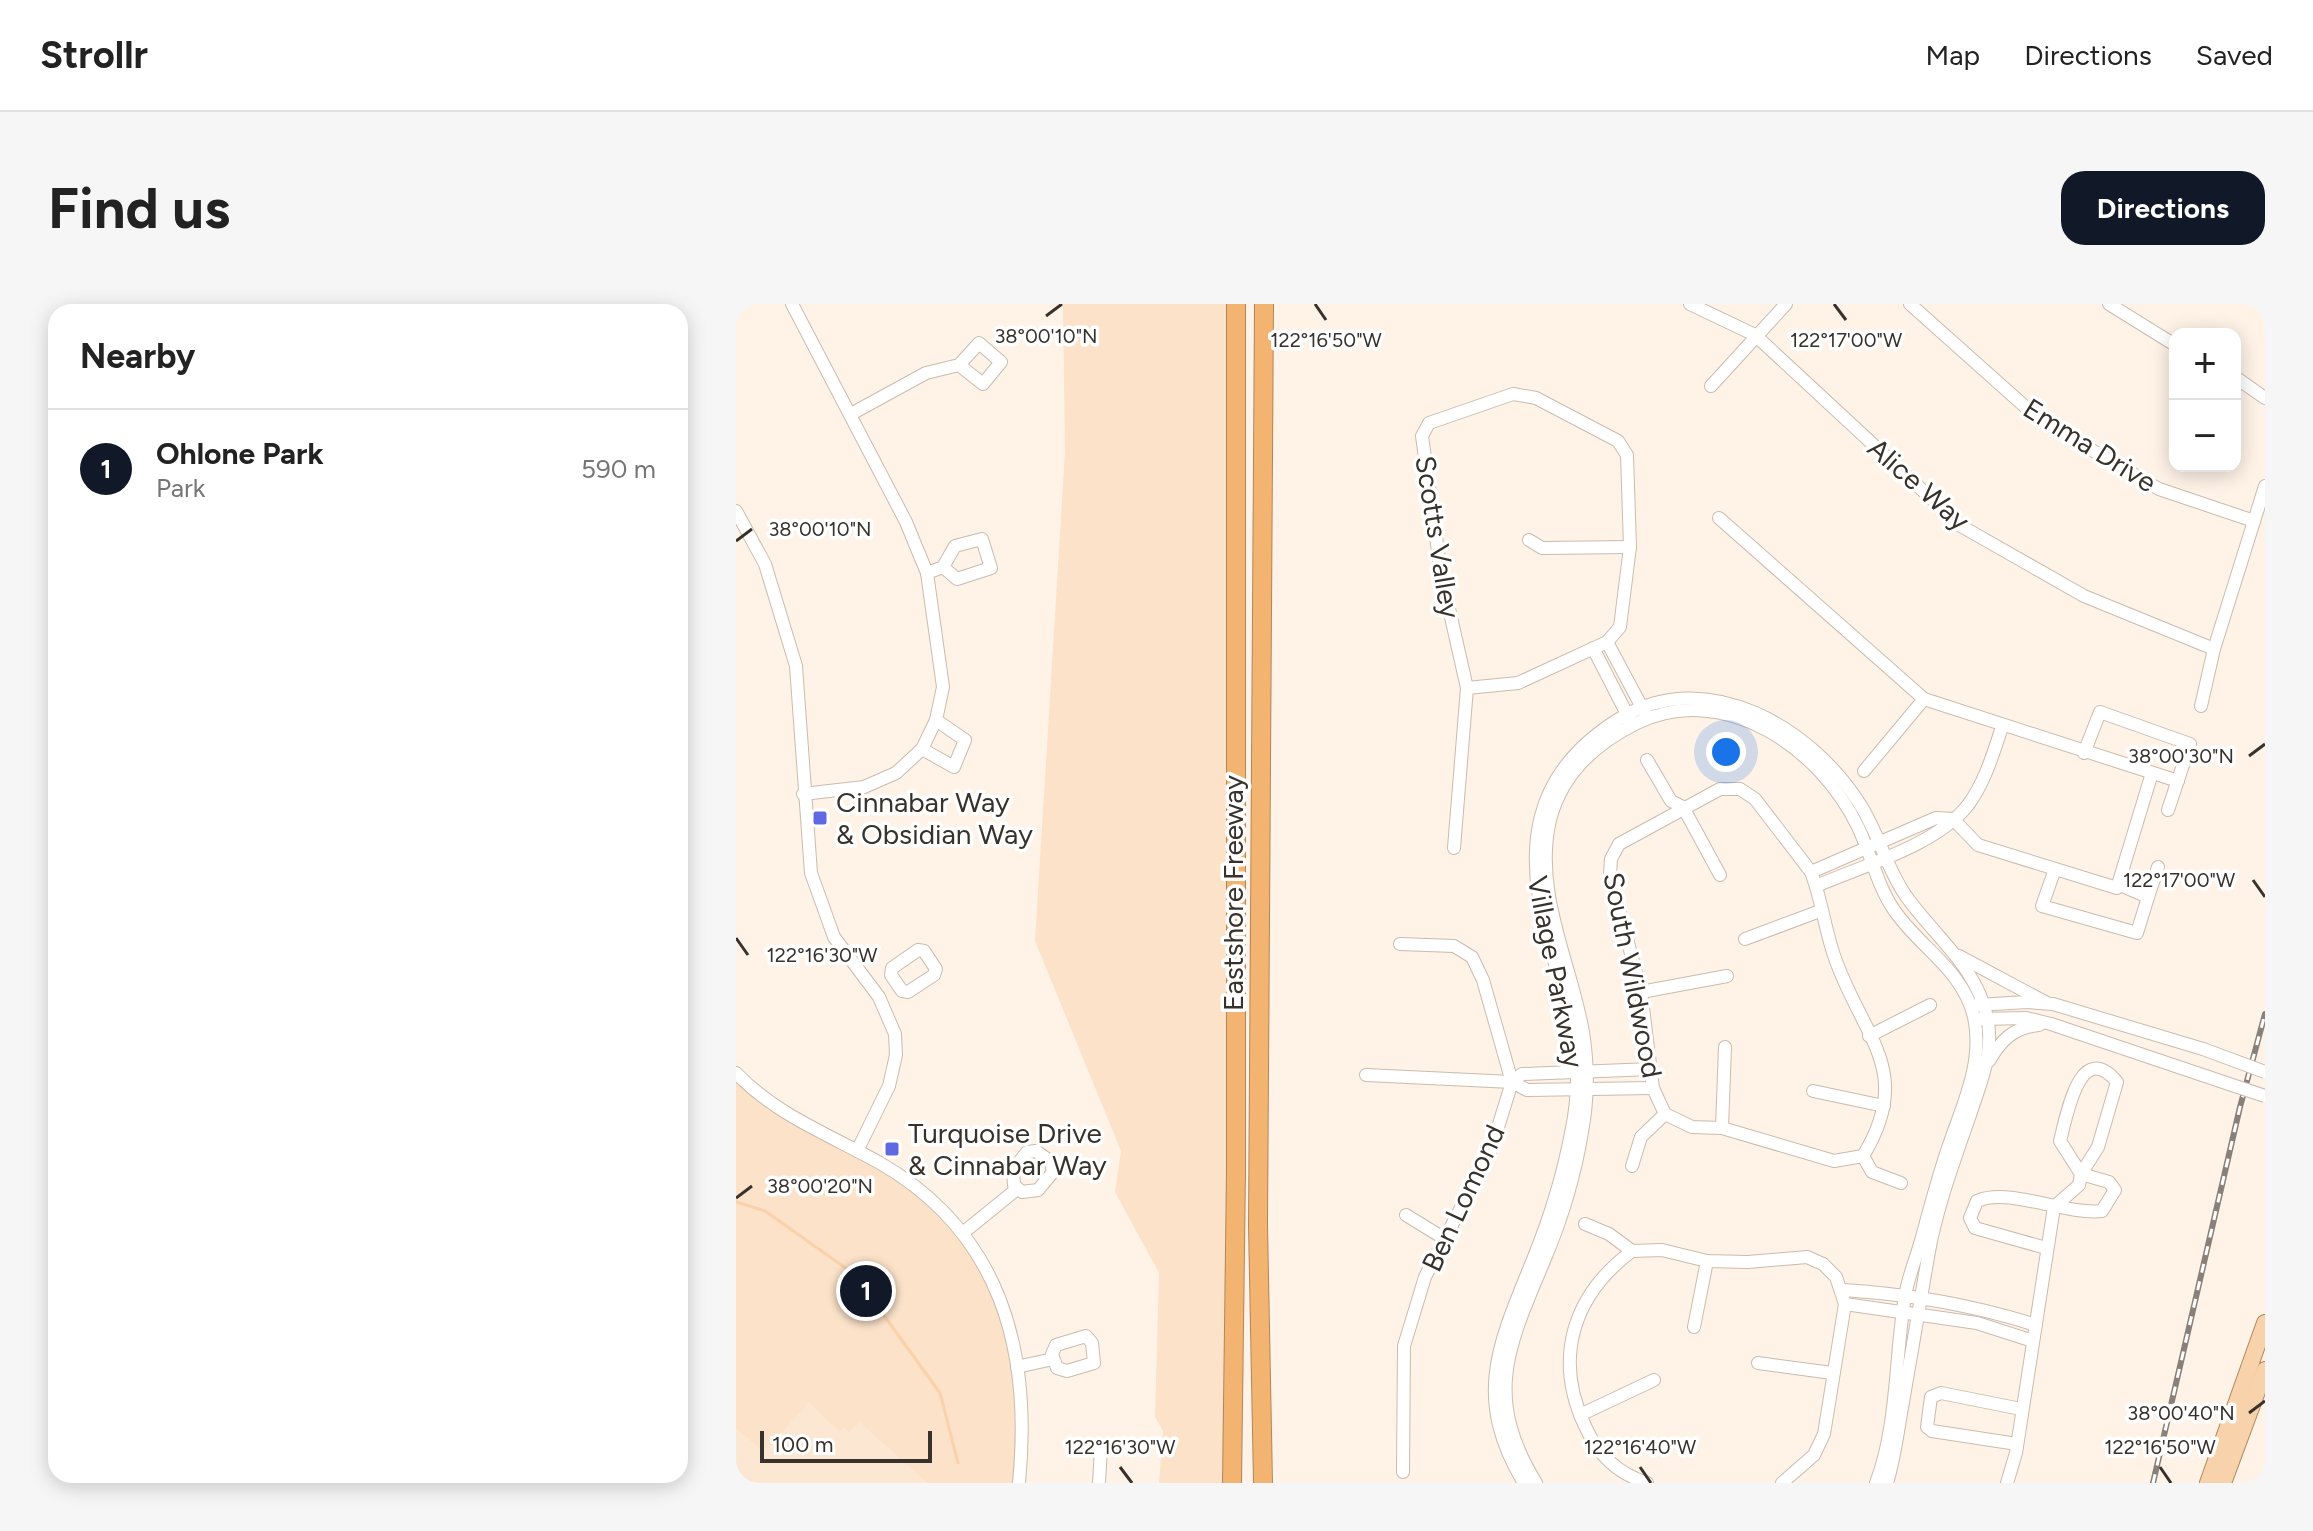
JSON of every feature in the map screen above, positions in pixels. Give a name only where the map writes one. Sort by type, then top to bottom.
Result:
[{"type":"highway","name":"Eastshore Freeway","points":[[1232,1483],[1236,1171],[1236,304]]},
{"type":"highway","name":"Eastshore Freeway","points":[[1263,1483],[1258,1225],[1264,304]]},
{"type":"main road","points":[[2208,1483],[2265,1323]]},
{"type":"main road","points":[[2223,1483],[2265,1370]]},
{"type":"street","points":[[792,304],[906,522],[927,573],[943,687],[936,720],[922,749],[896,773],[864,787],[803,794]]},
{"type":"street","name":"Alice Way","points":[[1690,304],[1755,335],[1961,526],[2084,596],[2214,649]]},
{"type":"street","points":[[1711,386],[1786,304]]},
{"type":"street","name":"Emma Drive","points":[[1910,304],[2040,420],[2159,489],[2254,521]]},
{"type":"street","points":[[2117,307],[2169,341]]},
{"type":"street","points":[[851,414],[926,373],[959,365]]},
{"type":"street","points":[[2241,381],[2261,393],[2265,376]]},
{"type":"street","name":"Scotts Valley","points":[[1454,848],[1467,688],[1441,573],[1422,436],[1429,423],[1513,394],[1536,398],[1618,441],[1627,455],[1630,547],[1620,627],[1607,642]]},
{"type":"street","points":[[2201,706],[2214,649],[2265,486]]},
{"type":"street","points":[[736,511],[765,564],[796,666],[811,873],[834,937],[879,997],[892,1023],[894,1065],[881,1104],[857,1151]]},
{"type":"street","points":[[1719,518],[1924,699],[2002,727],[2178,781]]},
{"type":"street","points":[[1529,540],[1542,548],[1630,547]]},
{"type":"street","points":[[927,573],[943,567]]},
{"type":"street","points":[[1467,688],[1518,683],[1607,642],[1645,712]]},
{"type":"street","points":[[1593,648],[1629,720]]},
{"type":"street","name":"Village Parkway","points":[[1536,1483],[1521,1458],[1510,1428],[1505,1396],[1507,1360],[1516,1323],[1544,1260],[1574,1168],[1582,1074],[1538,894],[1534,857],[1540,817],[1553,783],[1576,752],[1645,712],[1689,698],[1735,703],[1783,726],[1829,767],[1861,804],[1906,896],[1972,977],[1977,1062],[1940,1172],[1905,1294],[1902,1347],[1876,1483]]},
{"type":"street","points":[[1864,771],[1924,699]]},
{"type":"street","name":"Village Parkway","points":[[1645,712],[1689,708],[1732,713],[1777,735],[1822,774],[1848,809],[1890,904],[1912,932],[1948,967],[1988,1020],[1988,1063],[1949,1175],[1929,1251],[1887,1483]]},
{"type":"street","points":[[2084,753],[2100,712],[2190,744],[2168,810]]},
{"type":"street","points":[[922,749],[954,767],[965,740],[936,720]]},
{"type":"street","points":[[1816,886],[1943,830],[1967,806],[1986,775],[2002,727]]},
{"type":"street","points":[[1647,760],[1671,801],[1683,807],[1720,875]]},
{"type":"street","points":[[1811,872],[1936,818],[1953,819],[1978,845],[2117,888],[2152,773]]},
{"type":"street","name":"South Wildwood","points":[[1720,789],[1740,789],[1755,799],[1811,872],[1836,962],[1884,1069],[1888,1091],[1875,1135],[1863,1156],[1834,1161],[1722,1128],[1692,1127],[1665,1114],[1653,1088],[1641,992],[1610,874],[1611,859],[1619,844],[1720,789]]},
{"type":"street","points":[[2055,869],[2042,906],[2137,933],[2158,867]]},
{"type":"street","points":[[2118,884],[2148,897]]},
{"type":"street","points":[[1745,939],[1820,911]]},
{"type":"street","points":[[1400,944],[1454,946],[1472,957],[1483,980],[1512,1082]]},
{"type":"street","points":[[1956,954],[2047,1004],[2203,1049],[2265,1072]]},
{"type":"street","points":[[1641,992],[1727,976]]},
{"type":"street","points":[[879,997],[897,984]]},
{"type":"street","points":[[1976,1005],[2047,1004]]},
{"type":"street","points":[[1869,1036],[1930,1005]]},
{"type":"street","points":[[1974,1019],[2026,1018],[2051,1024],[2265,1096]]},
{"type":"street","points":[[1988,1063],[2000,1042],[2016,1030],[2051,1024]]},
{"type":"street","points":[[1722,1128],[1725,1047]]},
{"type":"street","points":[[2007,1483],[2017,1444],[2054,1207],[2079,1185],[2081,1174],[2098,1147],[2116,1095],[2117,1082],[2096,1067],[2089,1068],[2080,1079],[2060,1141],[2081,1174],[2109,1182],[2115,1190],[2102,1211],[2087,1213],[2054,1207],[1989,1196],[1977,1201],[1970,1218],[1975,1228],[2046,1248]]},
{"type":"street","points":[[1512,1082],[1522,1074],[1652,1069]]},
{"type":"street","points":[[736,1073],[792,1118],[857,1151],[921,1190],[964,1232],[1000,1299],[1017,1367],[1021,1435],[1019,1483]]},
{"type":"street","points":[[1366,1075],[1512,1082],[1527,1090],[1653,1088]]},
{"type":"street","name":"Ben Lomond","points":[[1403,1472],[1404,1346],[1425,1277],[1491,1150],[1512,1082]]},
{"type":"street","name":"Village Parkway","points":[[1524,1483],[1500,1430],[1495,1396],[1496,1359],[1506,1319],[1553,1204],[1580,1091]]},
{"type":"street","points":[[1813,1091],[1884,1106]]},
{"type":"street","points":[[1632,1166],[1641,1137],[1665,1114]]},
{"type":"street","points":[[1863,1156],[1872,1172],[1901,1183]]},
{"type":"street","points":[[964,1232],[1017,1189]]},
{"type":"street","points":[[1406,1215],[1445,1239]]},
{"type":"street","points":[[1585,1224],[1609,1234],[1632,1251]]},
{"type":"street","points":[[1647,1483],[1628,1476],[1605,1458],[1580,1415],[1568,1369],[1574,1329],[1588,1297],[1608,1269],[1632,1251],[1662,1250],[1707,1261],[1748,1262],[1807,1257],[1823,1264],[1843,1290],[1845,1304],[1824,1434],[1814,1455],[1782,1483]]},
{"type":"street","points":[[1694,1327],[1707,1261]]},
{"type":"street","points":[[1843,1290],[1905,1294],[1982,1309],[2036,1325]]},
{"type":"street","points":[[1845,1304],[1977,1323],[2033,1341]]},
{"type":"street","points":[[1017,1367],[1053,1359]]},
{"type":"street","points":[[1758,1363],[1832,1373]]},
{"type":"street","points":[[1580,1415],[1654,1380]]},
{"type":"street","points":[[2017,1444],[1932,1431],[1927,1427],[1931,1397],[1941,1393],[2021,1409]]},
{"type":"street","points":[[1099,1483],[1101,1448]]},
{"type":"shaded area","points":[[1063,304],[1236,304],[1232,1483],[1159,1483],[1163,1431],[1155,1417],[1159,1273],[1115,1192],[1121,1151],[1035,941],[1065,453]]},
{"type":"shaded area","points":[[736,1074],[750,1088],[921,1190],[985,1265],[1017,1366],[1019,1483],[927,1483],[859,1422],[849,1432],[844,1428],[840,1432],[809,1403],[766,1449],[760,1449],[736,1429]]},
{"type":"shaded area","points":[[809,1403],[840,1431],[859,1422],[927,1483],[736,1483],[736,1429],[760,1449]]},
{"type":"waterway","points":[[736,1202],[765,1211],[854,1274],[940,1393],[958,1463]]},
{"type":"railway","points":[[2153,1483],[2240,1107],[2265,1014]]},
{"type":"place","name":"Cinnabar Way & Obsidian Way","points":[[820,818]]},
{"type":"place","name":"Turquoise Drive & Cinnabar Way","points":[[892,1149]]},
{"type":"place","name":"Ohlone Park","points":[[866,1291]]}]
